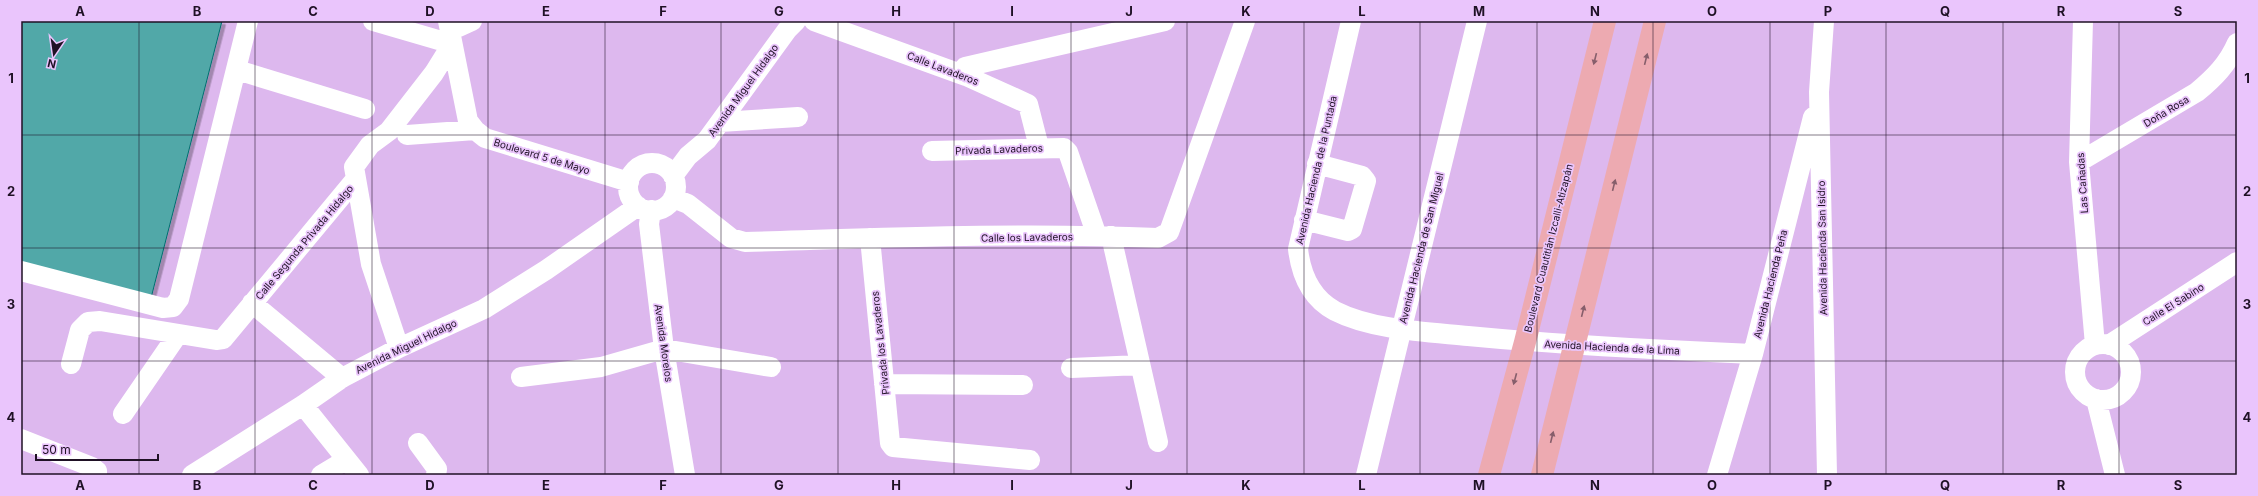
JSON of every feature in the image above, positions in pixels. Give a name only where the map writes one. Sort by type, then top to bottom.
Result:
[{"type":"main road","name":"Boulevard Cuautitlán Izcalli-Atizapán","points":[[1489,475],[1525,342],[1605,21]]},
{"type":"main road","points":[[1542,475],[1655,21]]},
{"type":"street","points":[[21,271],[162,308],[173,307],[179,299],[248,21]]},
{"type":"street","points":[[373,21],[450,32],[472,21]]},
{"type":"street","name":"Calle Lavaderos","points":[[814,21],[966,76],[1028,104],[1039,147]]},
{"type":"street","points":[[965,67],[1165,21]]},
{"type":"street","name":"Avenida Hacienda de la Puntada","points":[[1351,21],[1304,220],[1298,249],[1300,265],[1308,284],[1319,300],[1335,311],[1350,317],[1400,330]]},
{"type":"street","name":"Avenida Hacienda de San Miguel","points":[[1366,475],[1400,330],[1477,21]]},
{"type":"street","name":"Avenida Hacienda San Isidro","points":[[1824,21],[1819,92],[1827,475]]},
{"type":"street","name":"Las Cañadas","points":[[2083,21],[2079,162],[2102,345]]},
{"type":"street","name":"Avenida Miguel Hidalgo","points":[[669,172],[707,140],[790,24]]},
{"type":"street","name":"Calle los Lavaderos","points":[[673,198],[688,204],[737,241],[1104,236],[1158,238],[1169,232],[1238,26]]},
{"type":"street","points":[[450,32],[468,121],[475,130]]},
{"type":"street","points":[[399,348],[371,264],[355,180],[354,167],[370,145],[389,131],[434,73],[450,32]]},
{"type":"street","name":"Doña Rosa","points":[[2079,162],[2197,92],[2214,78],[2230,59],[2237,43]]},
{"type":"street","points":[[237,70],[366,108]]},
{"type":"street","name":"Avenida Hacienda Peña","points":[[1717,475],[1753,354],[1819,92]]},
{"type":"street","points":[[720,122],[798,117]]},
{"type":"street","points":[[407,135],[475,130]]},
{"type":"street","name":"Boulevard 5 de Mayo","points":[[475,130],[484,138],[637,199]]},
{"type":"street","name":"Privada Lavaderos","points":[[932,151],[1039,147],[1064,148],[1068,152],[1104,236]]},
{"type":"street","points":[[653,163],[669,172],[675,190],[673,198],[664,207],[637,199],[631,176],[640,166],[653,163]]},
{"type":"street","points":[[1304,220],[1348,231],[1352,229],[1366,182],[1362,176],[1317,164]]},
{"type":"street","name":"Calle Segunda Privada Hidalgo","points":[[178,334],[220,340],[355,180]]},
{"type":"street","name":"Avenida Miguel Hidalgo","points":[[192,475],[303,406],[342,378],[399,348],[484,309],[546,270],[619,217],[637,199]]},
{"type":"street","name":"Avenida Morelos","points":[[637,199],[648,224],[664,349],[685,475]]},
{"type":"street","points":[[1104,236],[1140,365],[1158,442]]},
{"type":"street","name":"Privada los Lavaderos","points":[[870,238],[890,443],[893,447],[1030,460]]},
{"type":"street","name":"Calle El Sabino","points":[[2102,345],[2237,262]]},
{"type":"street","name":"Calle Segunda Privada Hidalgo","points":[[252,303],[342,378]]},
{"type":"street","points":[[71,364],[80,330],[88,322],[100,321],[178,334],[123,414]]},
{"type":"street","name":"Avenida Hacienda de la Lima","points":[[1400,330],[1575,346],[1753,354]]},
{"type":"street","points":[[2102,345],[2116,347],[2126,356],[2131,369],[2131,376],[2126,388],[2116,397],[2102,400],[2096,399],[2089,396],[2079,386],[2075,372],[2079,359],[2083,353],[2102,345]]},
{"type":"street","points":[[521,377],[601,367],[664,349],[771,367]]},
{"type":"street","points":[[1071,368],[1140,365]]},
{"type":"street","points":[[884,384],[1023,385]]},
{"type":"street","points":[[2096,399],[2115,475]]},
{"type":"street","points":[[303,406],[359,475]]},
{"type":"street","points":[[21,439],[92,467],[97,470],[97,475]]},
{"type":"street","points":[[418,443],[437,469],[436,475]]},
{"type":"street","points":[[321,475],[346,460]]},
{"type":"building","points":[[21,21],[222,21],[151,298],[21,263]]}]
